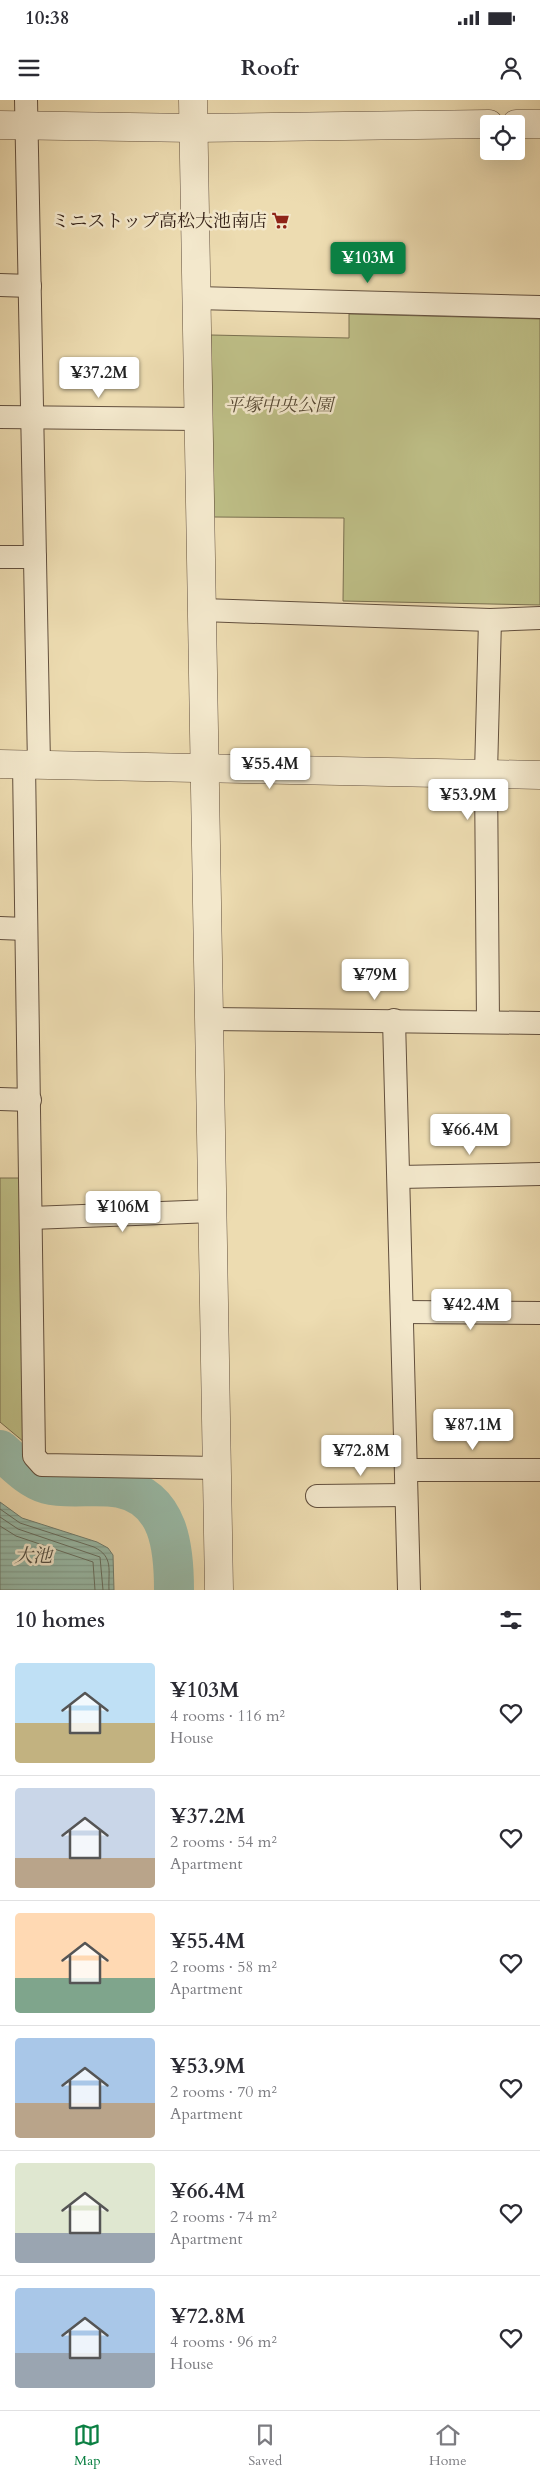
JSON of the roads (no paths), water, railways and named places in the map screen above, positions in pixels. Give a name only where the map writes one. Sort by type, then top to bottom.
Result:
[{"type":"street","points":[[193,100],[219,1590]]},
{"type":"street","points":[[26,113],[36,557],[21,764],[30,1100],[34,1456],[42,1465],[217,1468]]},
{"type":"street","points":[[0,124],[26,113],[193,128],[480,124]]},
{"type":"street","points":[[525,124],[540,124]]},
{"type":"street","points":[[0,285],[30,286]]},
{"type":"street","points":[[196,298],[540,307]]},
{"type":"street","points":[[0,417],[198,419]]},
{"type":"street","points":[[0,557],[36,557]]},
{"type":"street","points":[[202,610],[490,620],[540,618]]},
{"type":"street","points":[[488,1022],[486,773],[490,620]]},
{"type":"street","points":[[21,764],[540,775]]},
{"type":"street","points":[[0,928],[25,928]]},
{"type":"street","points":[[209,1019],[540,1023]]},
{"type":"street","points":[[394,1020],[400,1177],[409,1590]]},
{"type":"street","points":[[0,1099],[30,1100]]},
{"type":"street","points":[[400,1177],[540,1174]]},
{"type":"street","points":[[31,1218],[213,1211]]},
{"type":"street","points":[[403,1312],[540,1313]]},
{"type":"street","points":[[406,1470],[540,1470]]},
{"type":"street","points":[[317,1496],[406,1495]]},
{"type":"water","name":"大池","points":[[0,1502],[22,1518],[97,1542],[108,1548],[113,1555],[114,1590],[0,1590]]},
{"type":"waterway","points":[[0,1450],[16,1465],[40,1482],[56,1486],[120,1488],[137,1494],[150,1502],[166,1527],[173,1558],[174,1590]]},
{"type":"place","name":"ミニストップ高松大池南店","points":[[281,221]]},
{"type":"park label","name":"平塚中央公園","points":[[279,405]]}]
